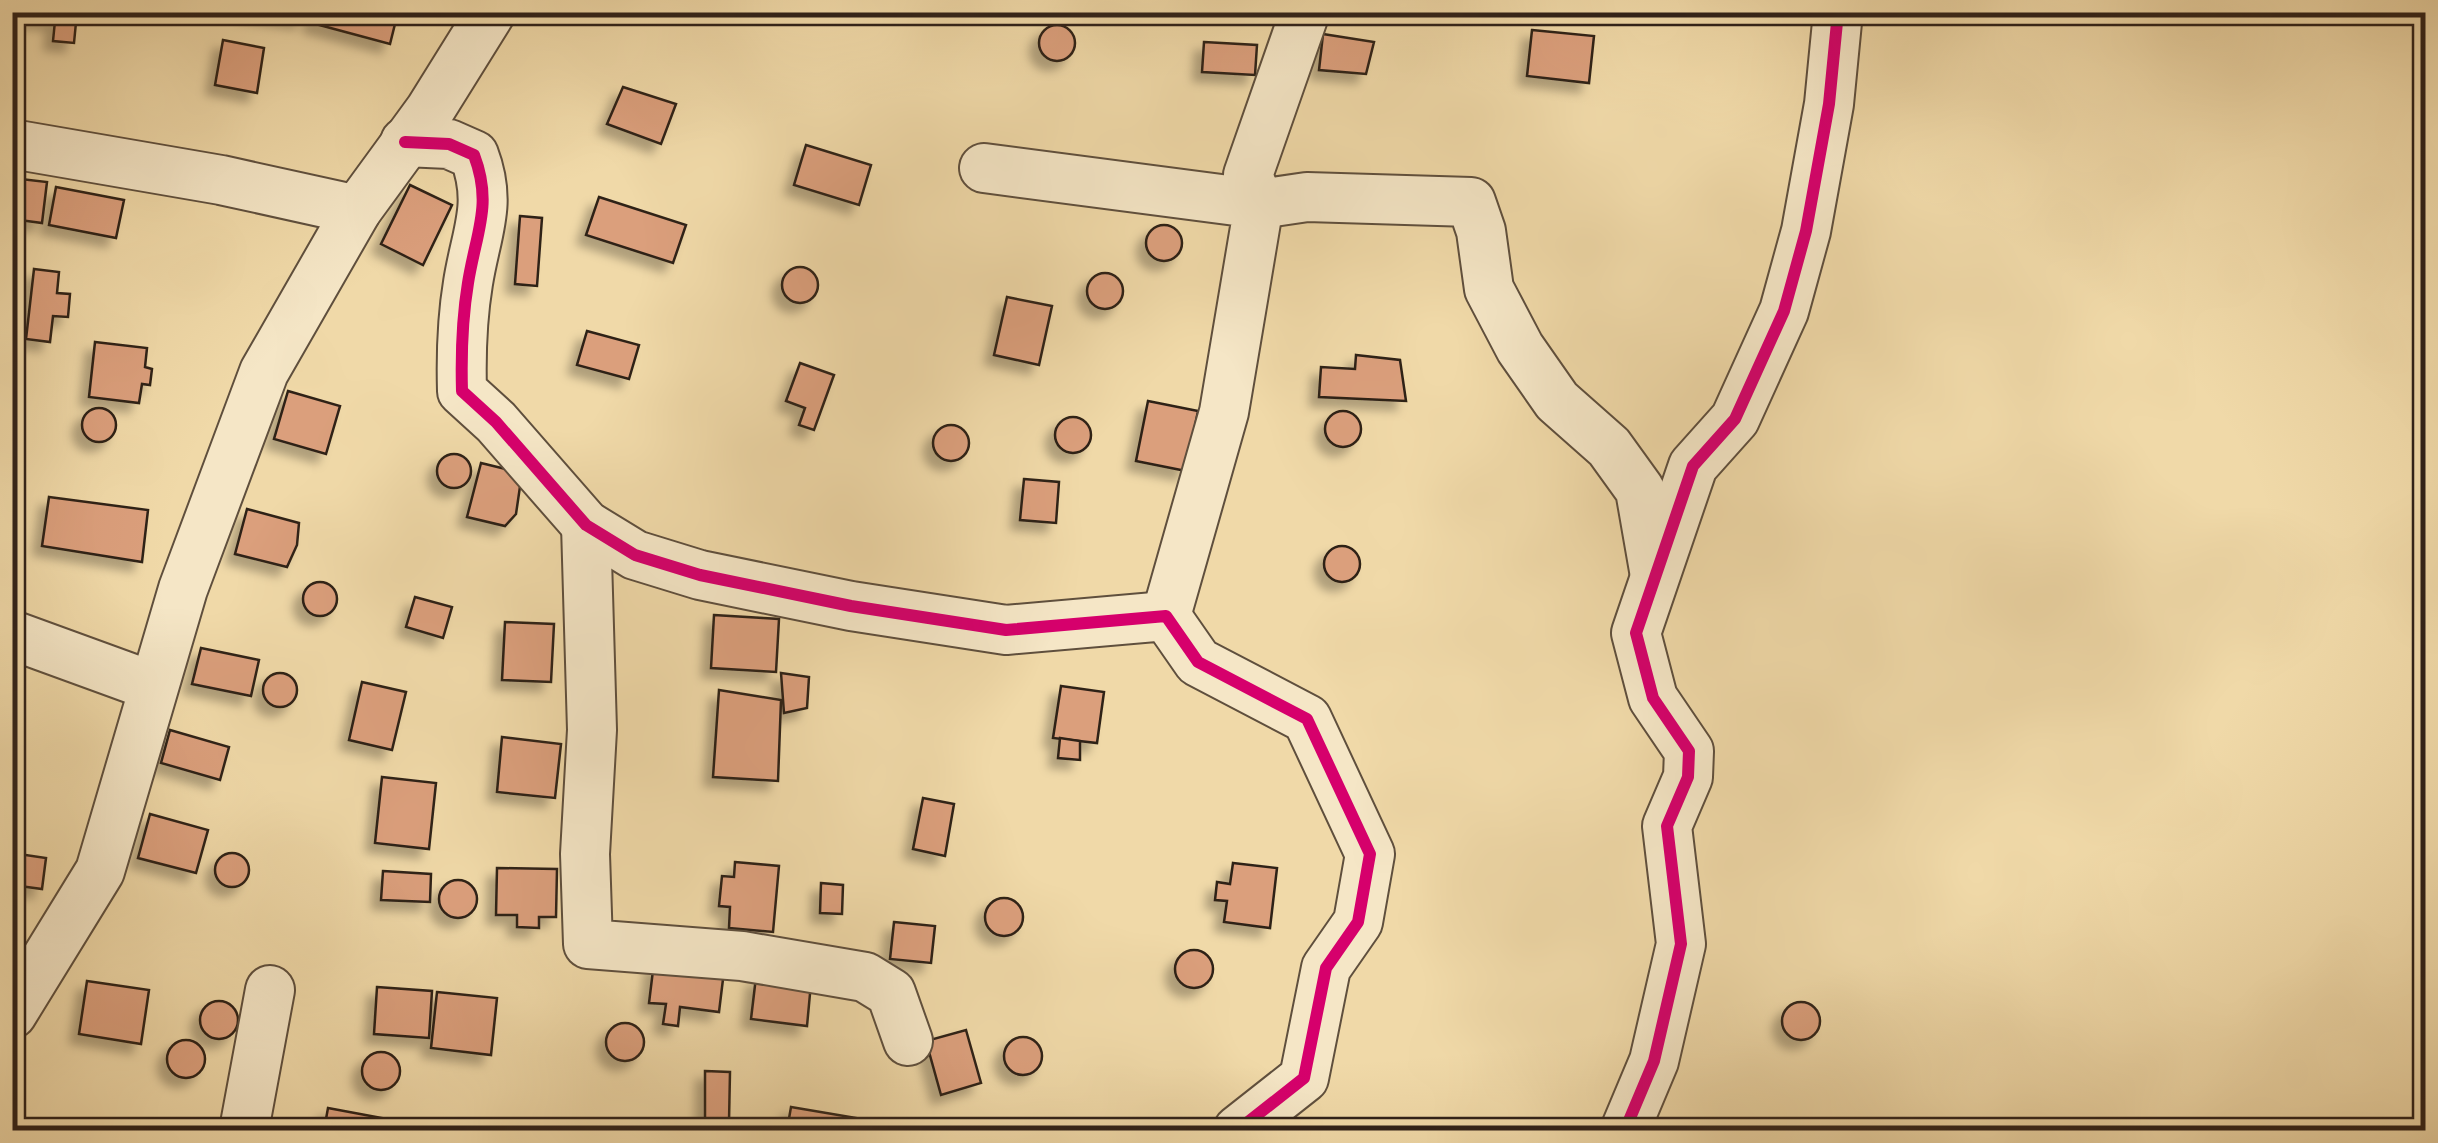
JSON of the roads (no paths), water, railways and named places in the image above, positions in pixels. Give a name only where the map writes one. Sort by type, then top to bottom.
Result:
[{"type":"street","points":[[12,1014],[100,871],[152,686],[264,372],[357,210],[492,12]]},
{"type":"street","points":[[1166,616],[1224,412],[1260,204],[1248,175],[1306,12]]},
{"type":"street","points":[[1626,1130],[1654,1061],[1681,944],[1666,826],[1688,778],[1689,751],[1653,698],[1636,633],[1693,466],[1736,419],[1784,311],[1806,231],[1829,104],[1838,12]]},
{"type":"street","points":[[405,142],[449,144],[474,154],[486,206],[467,286],[460,349],[462,391],[496,422],[586,525],[636,555],[700,576],[850,606],[1006,630],[1166,616]]},
{"type":"street","points":[[12,144],[221,180],[357,210]]},
{"type":"street","points":[[984,168],[1260,204],[1307,197],[1471,202],[1481,231],[1489,288],[1520,348],[1557,401],[1610,447],[1640,490],[1655,579]]},
{"type":"street","points":[[586,525],[592,730],[585,854],[588,944],[742,956],[865,976],[891,993],[908,1040]]},
{"type":"street","points":[[1166,616],[1198,662],[1306,719],[1370,854],[1358,922],[1326,968],[1304,1078],[1238,1130]]},
{"type":"street","points":[[12,635],[152,686]]},
{"type":"street","points":[[244,1130],[270,990]]}]
